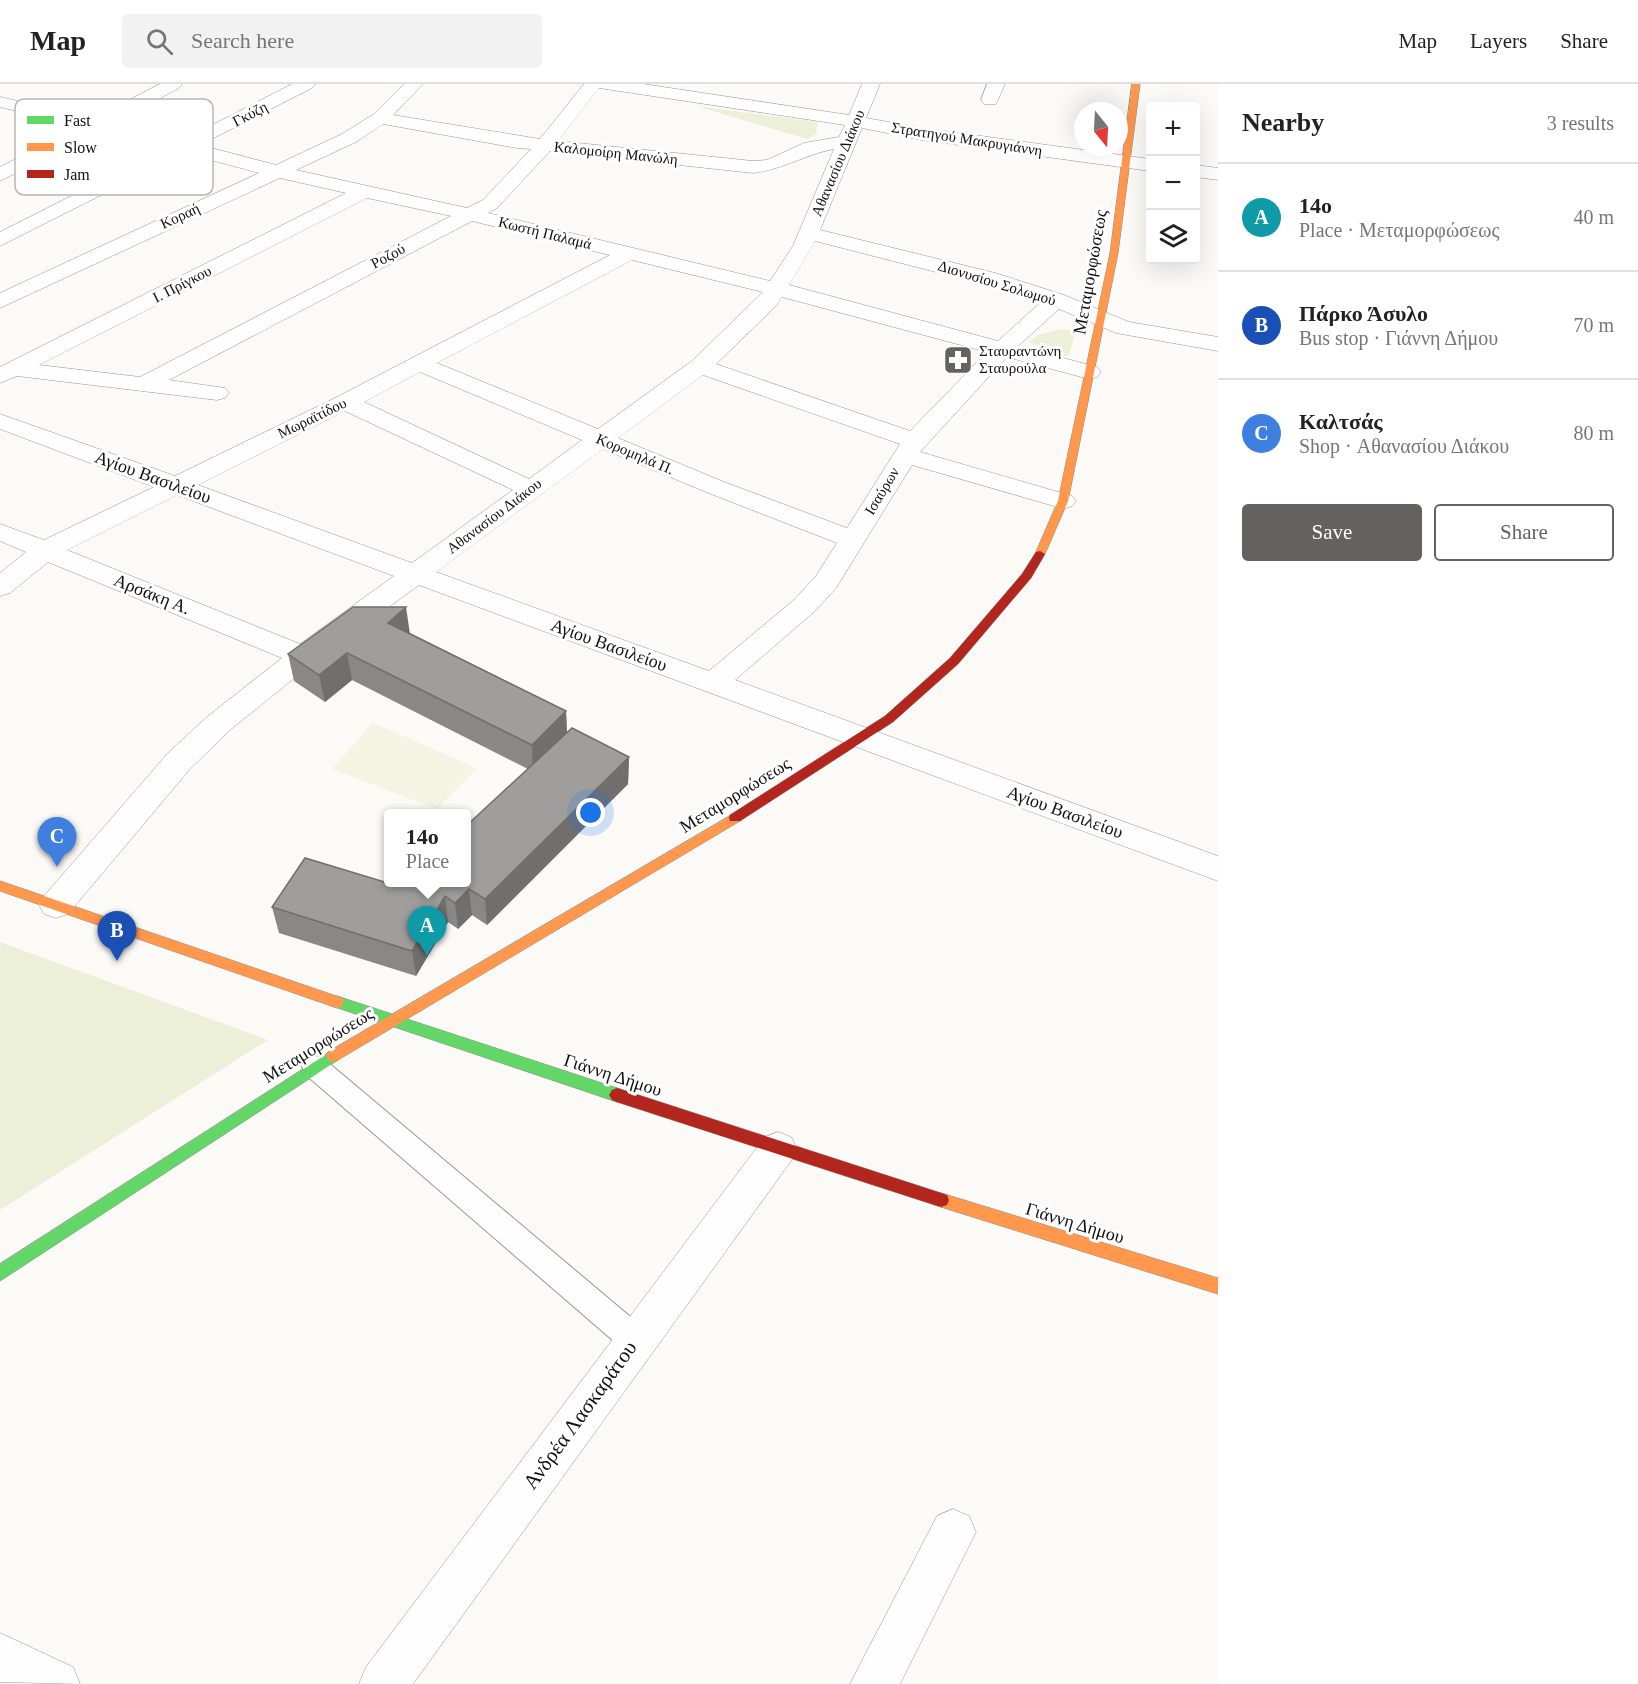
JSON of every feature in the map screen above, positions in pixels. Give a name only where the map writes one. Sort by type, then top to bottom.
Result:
[{"type":"street","points":[[144,99],[173,84]]},
{"type":"street","name":"Γκύζη","points":[[213,133],[306,84]]},
{"type":"street","name":"Κοραή","points":[[0,302],[349,138],[380,118],[414,84]]},
{"type":"street","name":"Ροζού","points":[[146,383],[471,214],[500,195],[593,84]]},
{"type":"street","name":"Στρατηγού Μακρυγιάννη","points":[[605,84],[853,131],[922,134],[1146,164]]},
{"type":"street","name":"Αθανασίου Διάκου","points":[[56,904],[179,761],[219,723],[303,656],[598,438],[700,366],[768,301],[778,289],[803,246],[871,84]]},
{"type":"street","name":"Μεταμορφώσεως","points":[[0,1273],[315,1067],[734,819],[889,719],[928,686],[998,612],[1027,576],[1045,547],[1063,501],[1114,253],[1136,84]]},
{"type":"street","name":"Κωστή Παλαμά","points":[[0,102],[15,105]]},
{"type":"street","name":"Καλομοίρη Μανώλη","points":[[380,118],[482,137],[759,167],[771,165],[853,131]]},
{"type":"street","name":"Κωστή Παλαμά","points":[[213,155],[363,192],[471,214],[778,289],[1089,372]]},
{"type":"street","points":[[0,175],[15,167]]},
{"type":"street","points":[[1200,172],[1218,174]]},
{"type":"street","name":"Ι. Πρίγκου","points":[[7,373],[363,192]]},
{"type":"street","name":"Γκύζη","points":[[0,240],[90,195]]},
{"type":"street","name":"Διονυσίου Σολωμού","points":[[809,233],[987,278],[1056,300],[1132,330],[1218,344]]},
{"type":"street","name":"Μωραϊτίδου","points":[[0,587],[46,550],[420,364],[628,254]]},
{"type":"street","points":[[0,276],[27,288]]},
{"type":"street","name":"Ισαύρων","points":[[713,683],[805,605],[826,582],[909,448],[1003,348],[1056,300]]},
{"type":"street","name":"Κορομηλά Π.","points":[[420,364],[715,487],[852,539]]},
{"type":"street","points":[[700,366],[909,448],[1063,501]]},
{"type":"street","points":[[7,373],[146,383],[217,393]]},
{"type":"street","points":[[345,402],[530,489]]},
{"type":"street","name":"Αγίου Βασιλείου","points":[[0,421],[1218,869]]},
{"type":"street","name":"Αρσάκη Α.","points":[[0,532],[303,656]]},
{"type":"street","name":"Γιάννη Δήμου","points":[[0,886],[778,1149],[1218,1286]]},
{"type":"street","name":"Ανδρέα Λασκαράτου","points":[[383,1684],[778,1149]]},
{"type":"street","points":[[874,1684],[953,1532]]},
{"type":"street","points":[[0,1658],[56,1684]]},
{"type":"lane","points":[[315,1067],[635,1340]]},
{"type":"green space","points":[[696,106],[818,122],[816,134],[807,139]]},
{"type":"green space","points":[[1061,329],[1070,330],[1075,334],[1069,355],[1064,356],[1029,342],[1038,335]]},
{"type":"green space","points":[[373,723],[477,768],[437,809],[332,769]]},
{"type":"green space","points":[[0,942],[268,1040],[0,1210]]},
{"type":"building","points":[[353,607],[406,607],[388,623],[566,711],[532,745],[347,653],[319,675],[288,654]]},
{"type":"building","points":[[572,728],[629,757],[485,899],[469,889],[455,903],[445,896],[412,951],[272,907],[305,858],[384,882],[384,887],[471,887],[471,821]]},
{"type":"traffic: fast","points":[[337,1002],[617,1095]]},
{"type":"traffic: fast","points":[[0,1273],[333,1056]]},
{"type":"traffic: slow","points":[[1040,554],[1063,501],[1114,253],[1136,84]]},
{"type":"traffic: slow","points":[[333,1056],[735,818]]},
{"type":"traffic: slow","points":[[0,886],[337,1002]]},
{"type":"traffic: slow","points":[[941,1200],[1218,1286]]},
{"type":"traffic: jam","points":[[735,818],[889,719],[954,661],[1027,576],[1040,554]]},
{"type":"traffic: jam","points":[[617,1095],[941,1200]]},
{"type":"place","name":"Σταυραντώνη Σταυρούλα","points":[[958,360]]},
{"type":"place","name":"Καλτσάς","points":[[57,867]]},
{"type":"place","name":"14o","points":[[427,956]]},
{"type":"place","name":"Πάρκο Άσυλο","points":[[117,961]]}]
